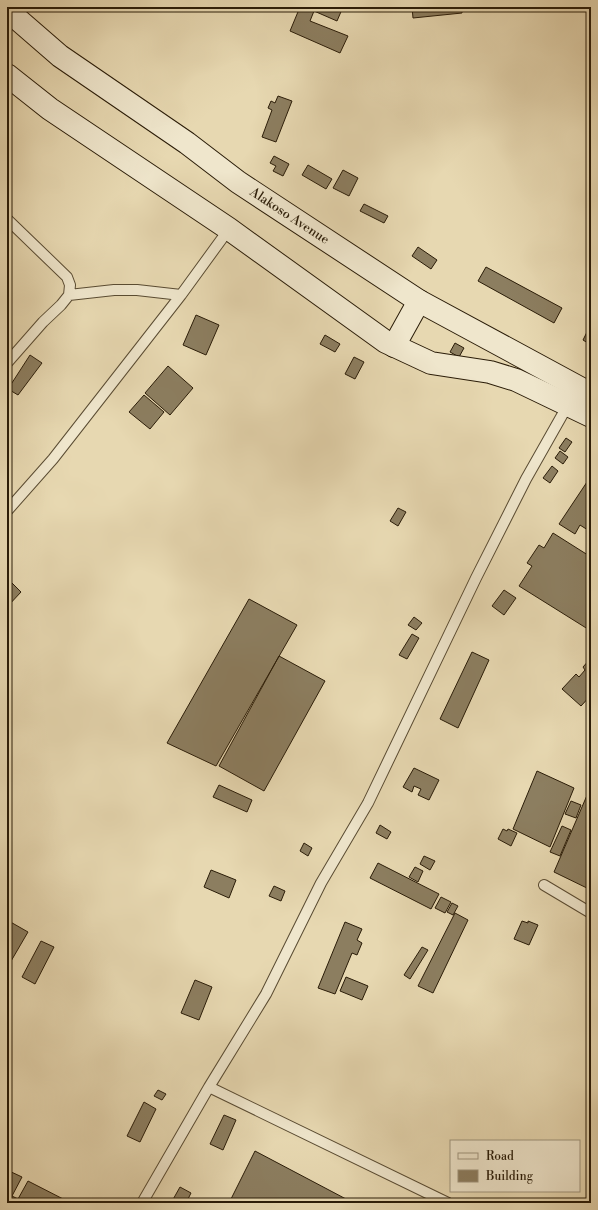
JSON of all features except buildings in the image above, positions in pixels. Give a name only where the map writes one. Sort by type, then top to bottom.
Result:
[{"type":"street","name":"Alakoso Avenue","points":[[7,10],[60,56],[187,144],[238,182],[419,301],[579,395],[591,416]]},
{"type":"street","name":"Alakoso Avenue","points":[[7,75],[50,109],[229,229],[386,342],[431,363],[490,372],[516,380],[579,395]]},
{"type":"street","points":[[394,346],[419,301]]},
{"type":"lane","points":[[7,219],[67,277],[70,285],[69,295],[61,305],[43,322],[7,363]]},
{"type":"lane","points":[[8,508],[53,459],[181,295],[229,229]]},
{"type":"lane","points":[[69,295],[114,290],[137,290],[181,295]]},
{"type":"lane","points":[[142,1203],[209,1087],[266,994],[321,883],[368,802],[479,571],[526,479],[579,395]]},
{"type":"lane","points":[[544,885],[591,913]]},
{"type":"lane","points":[[209,1087],[448,1203]]}]
